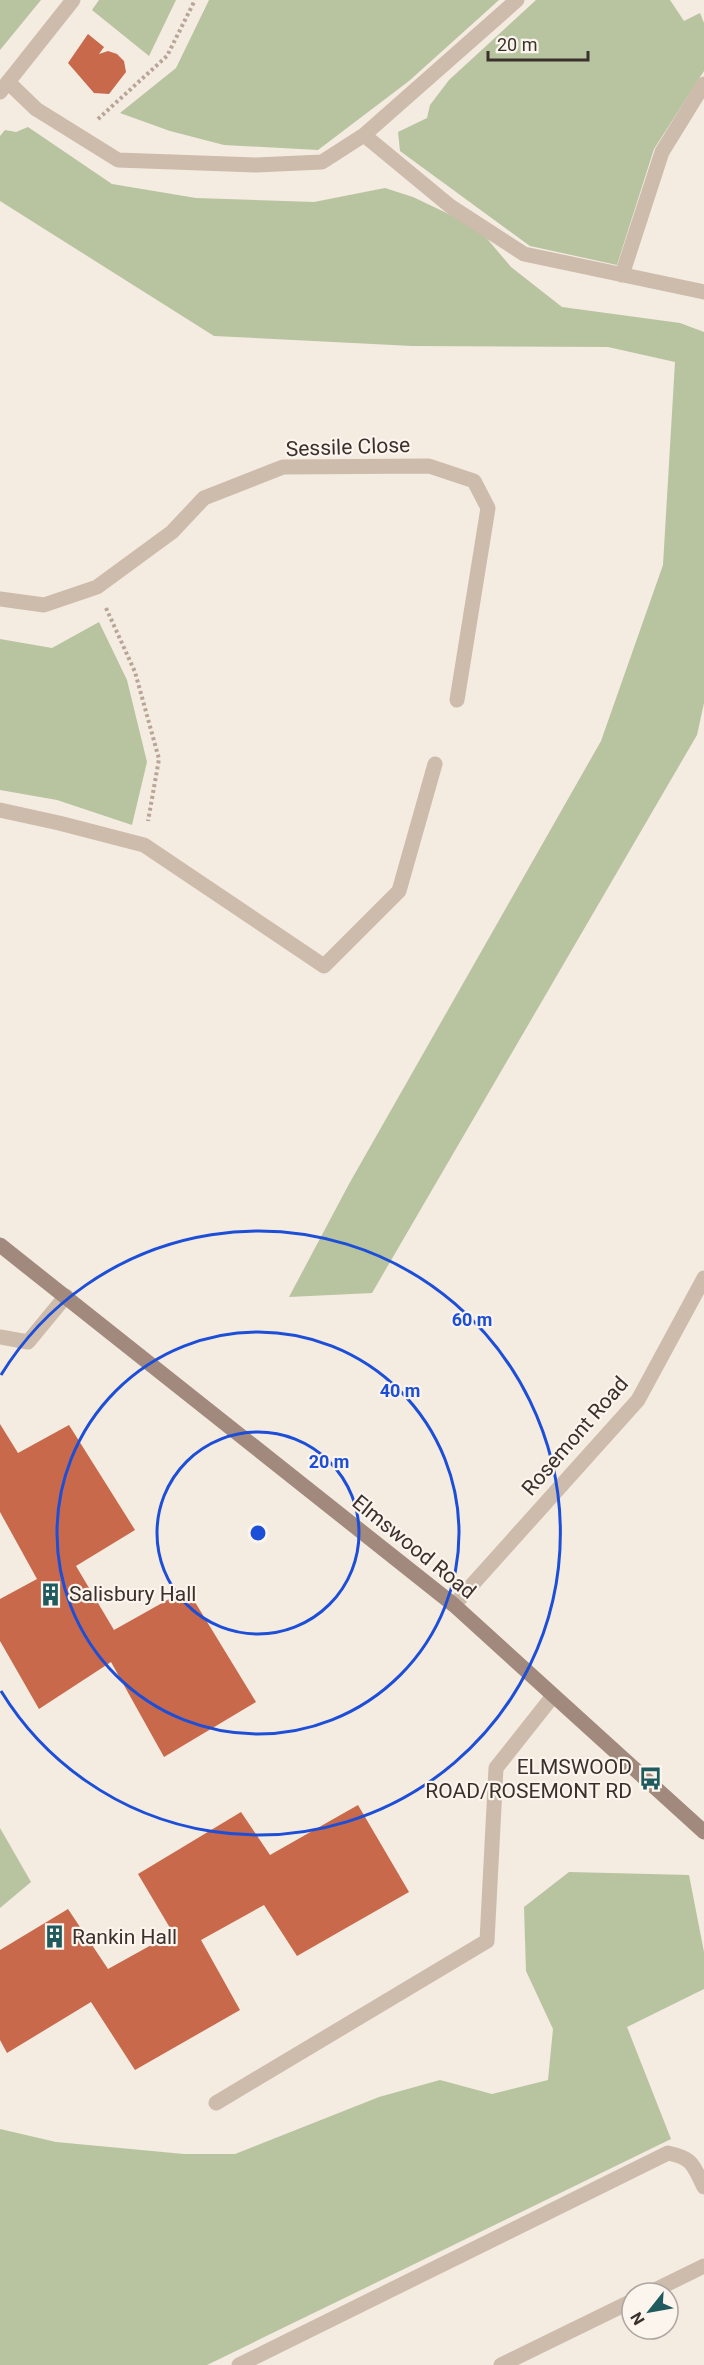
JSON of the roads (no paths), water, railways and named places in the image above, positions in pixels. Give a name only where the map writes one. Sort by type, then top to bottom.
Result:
[{"type":"street","points":[[73,0],[4,87],[118,160],[256,165],[322,162],[364,135],[517,0]]},
{"type":"street","points":[[622,275],[662,152],[704,84]]},
{"type":"street","points":[[364,135],[450,206],[524,254],[704,292]]},
{"type":"street","name":"Sessile Close","points":[[0,599],[44,605],[97,587],[172,532],[204,498],[283,467],[429,466],[474,481],[488,508],[457,700]]},
{"type":"street","points":[[0,810],[144,845],[324,966],[399,891],[435,764]]},
{"type":"street","name":"Elmswood Road","points":[[0,1245],[454,1605],[704,1832]]},
{"type":"street","name":"Rosemont Road","points":[[454,1605],[638,1400],[704,1278]]},
{"type":"street","points":[[0,1337],[28,1342],[66,1296]]},
{"type":"street","points":[[216,2103],[487,1941],[496,1768],[553,1696]]},
{"type":"street","points":[[238,2365],[668,2153],[685,2156],[694,2167],[704,2187]]},
{"type":"street","points":[[673,2281],[704,2266]]},
{"type":"street","points":[[501,2365],[620,2307]]},
{"type":"place","name":"Salisbury Hall","points":[[51,1594]]},
{"type":"place","name":"ELMSWOOD ROAD/ROSEMONT RD","points":[[650,1779]]},
{"type":"place","name":"Rankin Hall","points":[[54,1937]]}]
